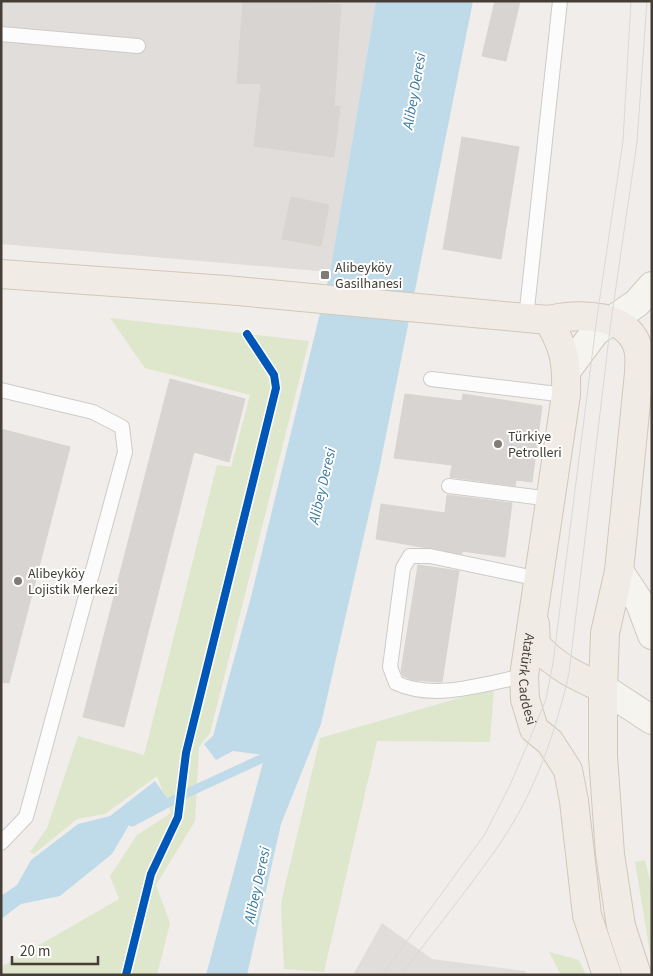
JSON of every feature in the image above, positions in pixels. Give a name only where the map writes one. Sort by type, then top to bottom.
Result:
[{"type":"main road","points":[[1,274],[226,290],[537,319],[576,315],[597,317],[611,321],[626,329],[633,336],[639,352],[638,408],[619,571],[605,633],[603,756],[610,854],[621,926],[636,975]]},
{"type":"main road","name":"Atatürk Caddesi","points":[[567,382],[595,332],[637,303],[652,286]]},
{"type":"main road","name":"Atatürk Caddesi","points":[[537,319],[564,351],[567,382],[524,676],[525,699],[534,729],[550,742],[568,770],[574,801],[587,915],[607,975]]},
{"type":"main road","points":[[638,408],[652,370]]},
{"type":"main road","points":[[619,571],[640,603],[652,635]]},
{"type":"main road","points":[[537,590],[536,645],[553,663],[569,674],[603,688],[652,720]]},
{"type":"lane","points":[[537,319],[560,1]]},
{"type":"lane","points":[[1,34],[138,46]]},
{"type":"lane","points":[[431,379],[567,382]]},
{"type":"lane","points":[[1,390],[94,412],[122,427],[125,452],[26,817],[1,843]]},
{"type":"lane","points":[[448,486],[550,499]]},
{"type":"lane","points":[[524,676],[449,691],[409,689],[396,683],[390,667],[403,568],[410,556],[430,556],[537,590]]},
{"type":"shaded area","points":[[1,1],[376,1],[330,272],[1,244]]},
{"type":"shaded area","points":[[382,923],[432,959],[525,971],[528,975],[353,975]]},
{"type":"green space","points":[[110,318],[309,341],[210,733],[199,747],[195,821],[156,885],[170,923],[157,975],[1,975],[1,967],[119,899],[110,876],[137,835],[171,813],[157,776],[105,814],[77,819],[34,854],[30,852],[47,828],[78,736],[144,755],[217,465],[231,467],[250,395],[145,368]]},
{"type":"green space","points":[[494,688],[490,742],[377,741],[324,972],[284,969],[281,903],[320,738]]},
{"type":"green space","points":[[645,860],[652,889],[652,965],[635,862]]},
{"type":"green space","points":[[549,952],[579,960],[586,975],[561,975]]},
{"type":"water","name":"Alibey Deresi","points":[[376,1],[473,1],[379,470],[321,724],[281,824],[247,975],[206,975],[265,755],[233,751],[216,760],[204,744],[213,736],[251,597],[330,272]]},
{"type":"water","points":[[155,781],[167,798],[129,825],[112,854],[60,896],[21,904],[1,919],[1,896],[17,885],[31,860],[78,824],[110,816]]},
{"type":"building","points":[[243,1],[294,1],[341,5],[334,106],[340,107],[334,157],[254,146],[261,84],[237,83]]},
{"type":"building","points":[[495,1],[520,1],[506,61],[482,56]]},
{"type":"building","points":[[462,137],[519,147],[501,259],[443,249]]},
{"type":"building","points":[[291,197],[329,205],[321,246],[282,239]]},
{"type":"building","points":[[170,379],[245,399],[229,462],[194,452],[124,727],[83,717]]},
{"type":"building","points":[[405,394],[462,401],[463,394],[542,406],[532,482],[516,480],[515,486],[450,477],[452,465],[394,458]]},
{"type":"building","name":"Alibeyköy Lojistik Merkezi","points":[[1,429],[70,447],[9,683],[1,682]]},
{"type":"building","points":[[447,495],[512,503],[505,557],[462,551],[462,554],[376,539],[381,504],[445,513]]},
{"type":"building","points":[[418,565],[459,571],[442,682],[413,680],[403,676],[401,671]]},
{"type":"waterway","points":[[132,822],[183,795],[276,752]]},
{"type":"tram line","points":[[382,975],[485,834],[510,785],[546,699],[553,663],[597,317],[623,141],[631,1]]},
{"type":"tram line","points":[[401,975],[477,876],[513,823],[543,760],[564,695],[569,673],[611,321],[637,142],[647,1]]},
{"type":"cycle path","points":[[126,975],[151,874],[178,817],[186,753],[276,388],[274,375],[247,334]]},
{"type":"place","name":"Alibeyköy Gasilhanesi","points":[[325,275]]},
{"type":"place","name":"Türkiye Petrolleri","points":[[498,444]]},
{"type":"place","name":"Alibeyköy Lojistik Merkezi","points":[[18,581]]}]
